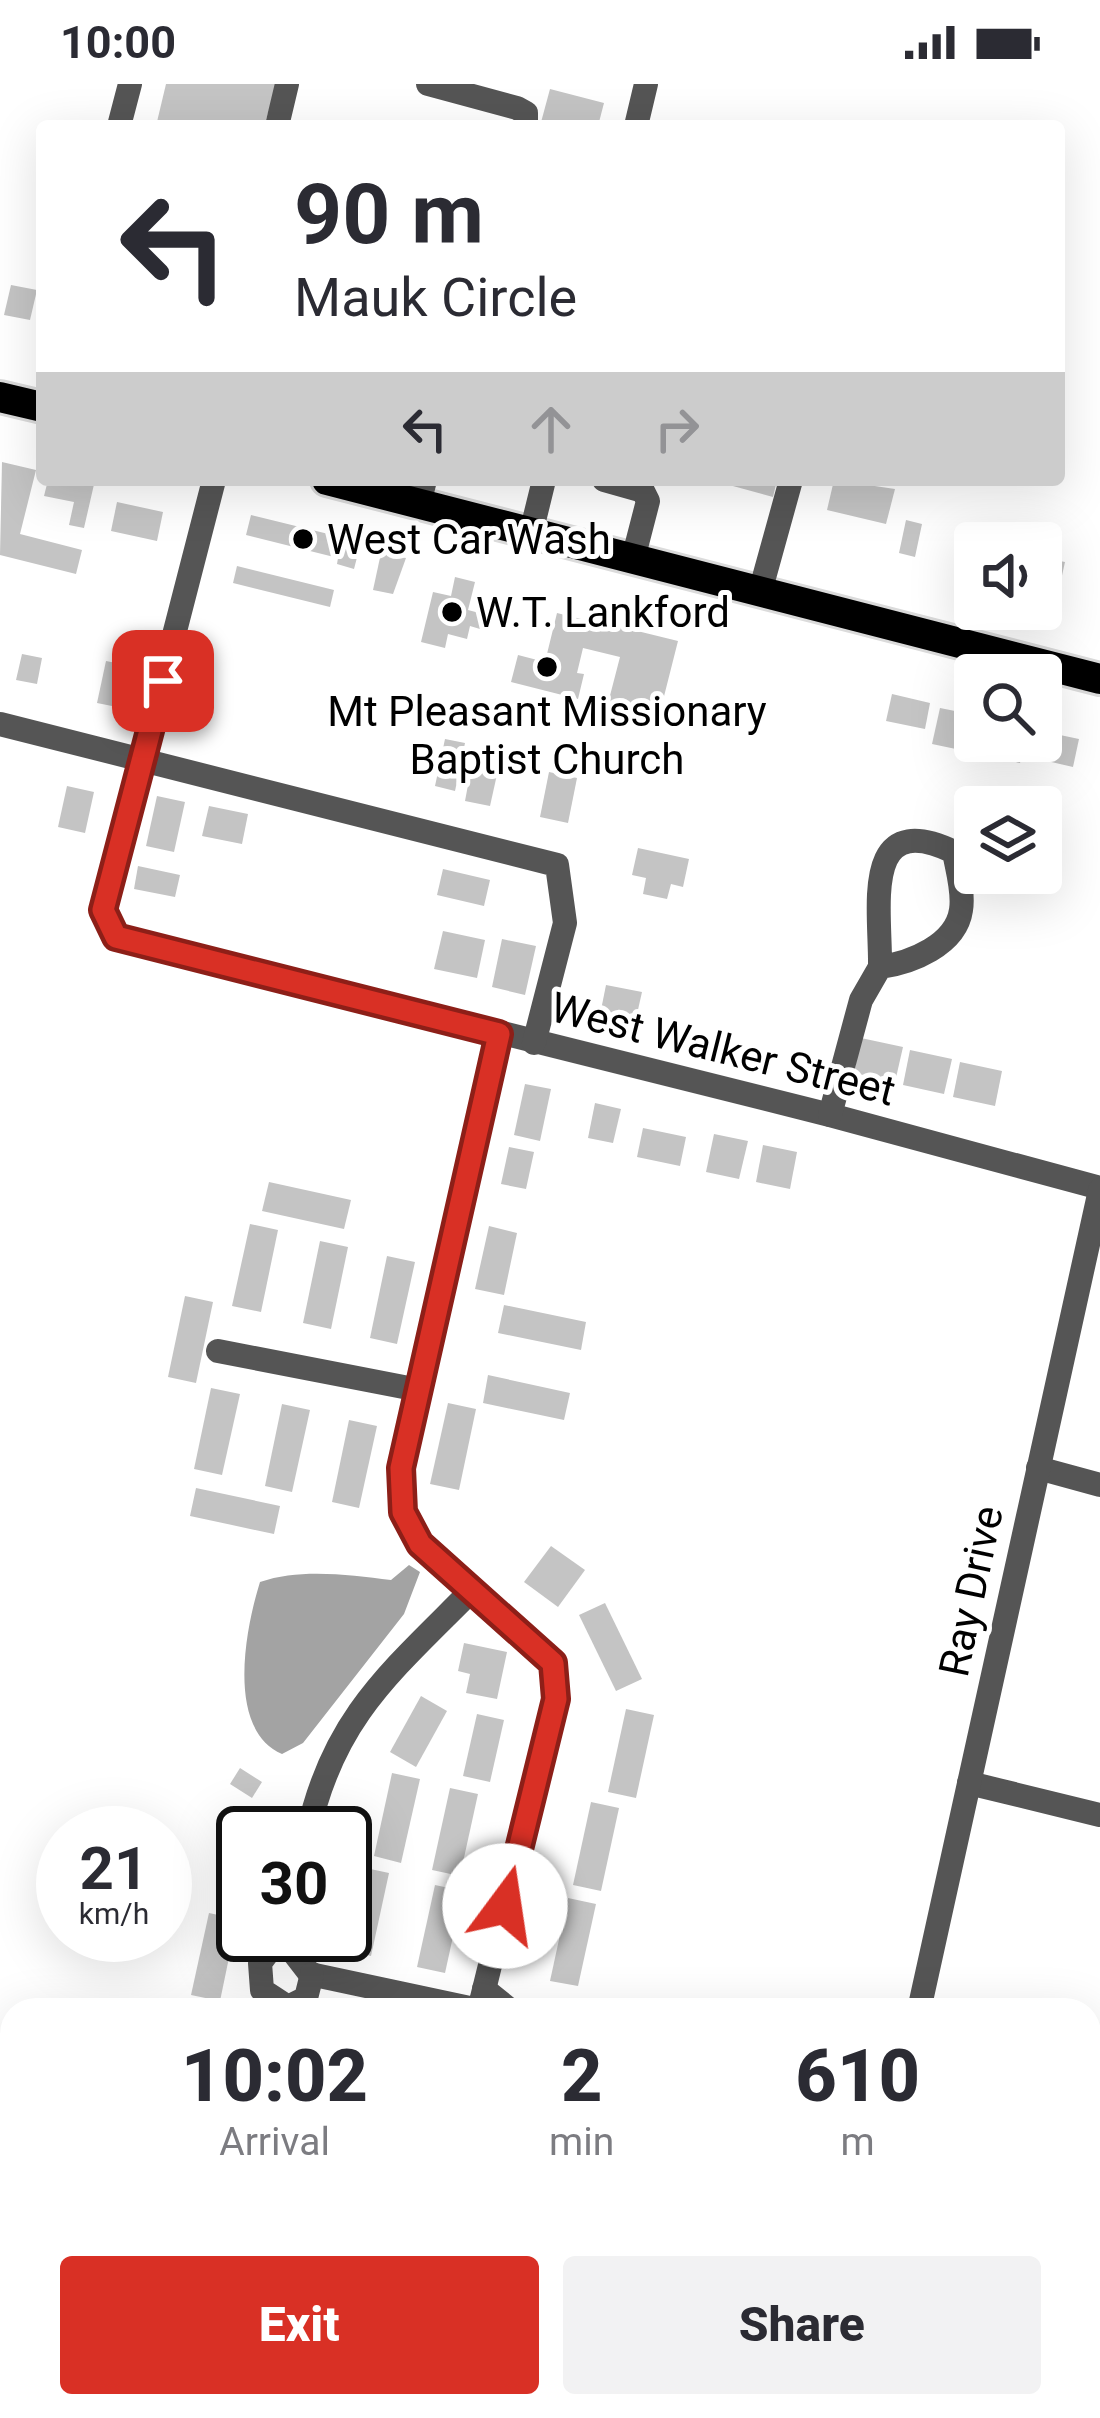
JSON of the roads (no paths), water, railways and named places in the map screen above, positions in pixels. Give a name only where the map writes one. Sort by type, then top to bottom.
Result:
[{"type":"main road","points":[[0,397],[36,406]]},
{"type":"main road","points":[[374,486],[422,492],[530,533],[1100,679]]},
{"type":"street","points":[[121,120],[130,84]]},
{"type":"street","points":[[278,120],[287,84]]},
{"type":"street","points":[[428,84],[517,108],[526,113],[526,120]]},
{"type":"street","points":[[637,120],[646,84]]},
{"type":"street","points":[[142,761],[212,486]]},
{"type":"street","points":[[530,533],[542,486]]},
{"type":"street","points":[[626,486],[644,491],[648,501],[633,560]]},
{"type":"street","points":[[760,592],[789,486]]},
{"type":"street","points":[[0,724],[556,865],[566,923],[535,1043]]},
{"type":"street","name":"West Walker Street","points":[[142,761],[103,910],[116,937],[830,1115],[1100,1189]]},
{"type":"street","points":[[830,1115],[861,1000],[880,968],[878,883],[886,856],[899,843],[925,838],[954,852],[962,907],[954,929],[904,964],[880,968]]},
{"type":"street","points":[[469,1998],[556,1699],[553,1663],[420,1544],[403,1512],[401,1468],[499,1034]]},
{"type":"street","name":"Ray Drive","points":[[922,1998],[1100,1189]]},
{"type":"street","points":[[218,1351],[419,1390]]},
{"type":"street","points":[[1038,1468],[1100,1485]]},
{"type":"street","points":[[314,1806],[339,1737],[370,1694],[472,1590]]},
{"type":"street","points":[[968,1784],[1100,1815]]},
{"type":"street","points":[[261,1962],[262,1990],[274,1998]]},
{"type":"street","points":[[305,1962],[312,1974],[306,1998]]},
{"type":"street","points":[[312,1974],[441,1998]]},
{"type":"place","name":"West Car Wash","points":[[303,539]]},
{"type":"place","name":"W.T. Lankford","points":[[452,612]]},
{"type":"place","name":"Mt Pleasant Missionary Baptist Church","points":[[547,667]]}]
